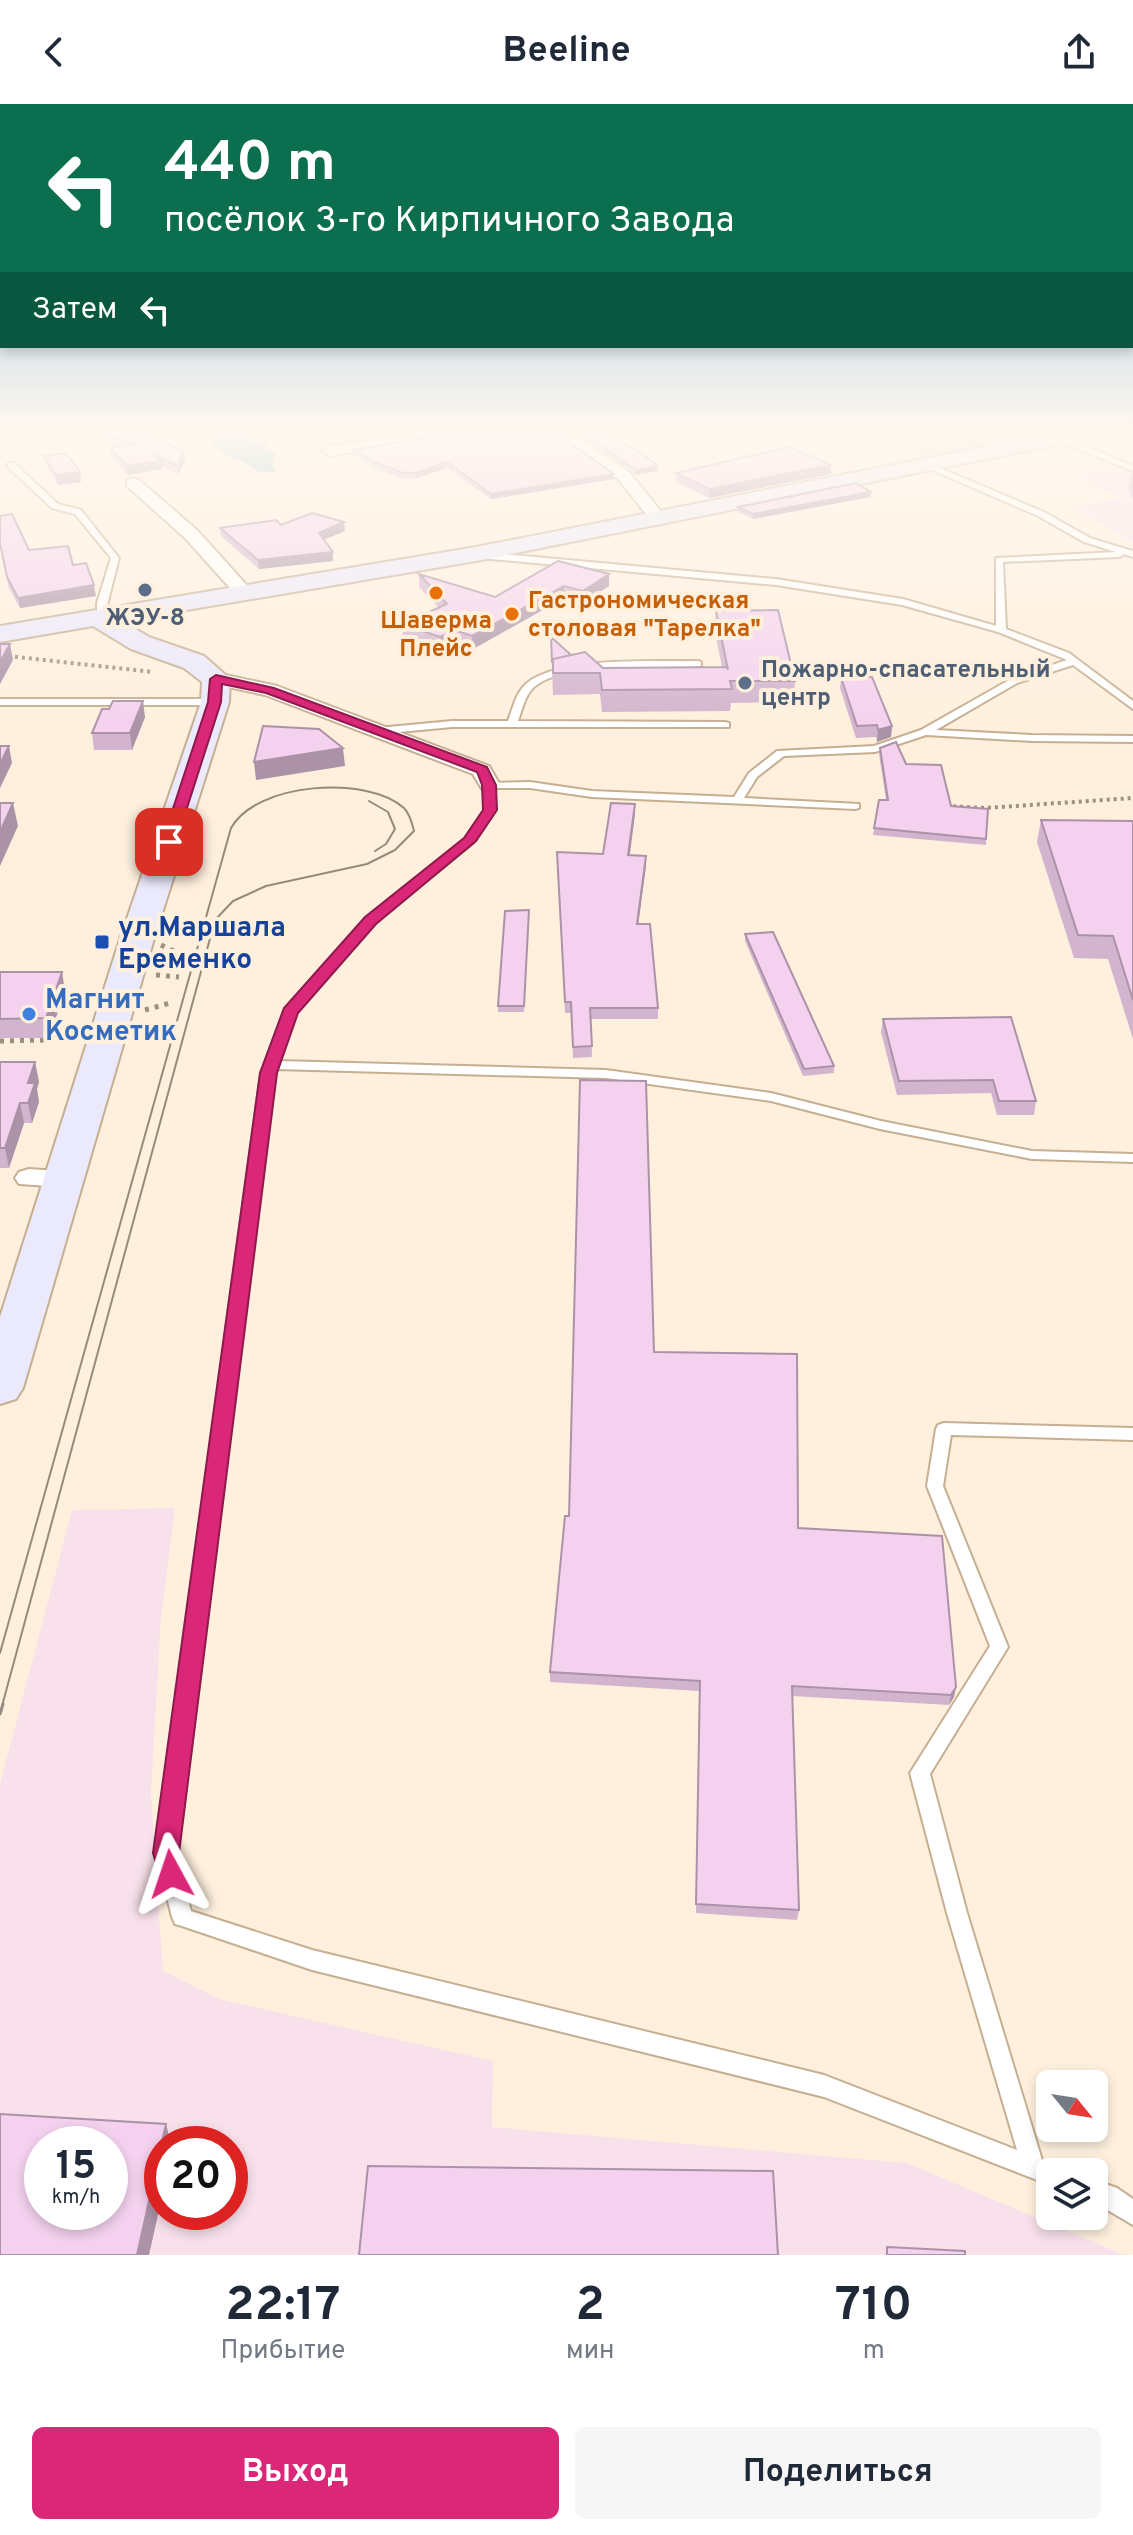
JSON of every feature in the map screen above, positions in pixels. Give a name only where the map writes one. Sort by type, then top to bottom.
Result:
[{"type":"main road","points":[[0,634],[476,554],[596,529]]},
{"type":"main road","points":[[0,1388],[215,690],[194,662],[140,643],[100,619]]},
{"type":"street","points":[[186,529],[245,594]]},
{"type":"street","points":[[215,690],[270,690],[482,770],[489,785]]},
{"type":"street","points":[[29,1178],[64,1178]]},
{"type":"lane","points":[[92,529],[115,558],[111,576],[100,598],[100,619]]},
{"type":"lane","points":[[1001,630],[999,560],[1133,554],[1087,540],[1068,529]]},
{"type":"lane","points":[[476,554],[776,582],[903,602],[1001,630],[1066,655],[1133,706]]},
{"type":"lane","points":[[737,801],[753,775],[781,753],[875,749],[925,732],[1014,681],[1075,661]]},
{"type":"lane","points":[[512,725],[527,688],[539,678],[582,668],[698,664]]},
{"type":"lane","points":[[0,702],[215,690]]},
{"type":"lane","points":[[378,731],[423,725],[725,725]]},
{"type":"lane","points":[[925,732],[1133,739]]},
{"type":"lane","points":[[855,806],[592,794],[530,785],[489,785],[490,810],[469,841],[371,920],[290,1012],[271,1065],[166,1853],[182,1917],[312,1960],[824,2086],[1036,2168]]},
{"type":"lane","points":[[271,1065],[606,1074],[771,1097],[880,1125],[1032,1155],[1133,1158]]},
{"type":"lane","points":[[1038,2158],[957,1913],[920,1773],[999,1647],[935,1486],[944,1429],[1133,1434]]},
{"type":"lane","points":[[1108,2196],[1133,2213]]},
{"type":"path","points":[[0,655],[163,673]]},
{"type":"path","points":[[937,805],[985,808],[1133,798]]},
{"type":"path","points":[[161,945],[186,957]]},
{"type":"path","points":[[151,975],[179,977]]},
{"type":"path","points":[[140,1011],[170,1003]]},
{"type":"path","points":[[0,1041],[48,1040]]},
{"type":"shaded area","points":[[1111,529],[1133,529],[1133,543]]},
{"type":"shaded area","points":[[175,1508],[161,1618],[151,1794],[163,1971],[219,1999],[493,2061],[492,2127],[907,2163],[1036,2218],[1036,2230],[1065,2230],[1124,2255],[0,2255],[0,1784],[72,1510]]},
{"type":"building","points":[[0,529],[19,529],[29,550],[68,546],[73,565],[86,563],[94,585],[18,598],[7,577]]},
{"type":"building","points":[[222,529],[327,529],[319,533],[333,552],[258,560]]},
{"type":"building","points":[[558,561],[609,574],[583,591],[564,586],[472,636],[455,630],[440,637],[402,624],[447,604],[419,574],[495,597]]},
{"type":"building","points":[[778,610],[795,681],[730,681],[732,689],[602,690],[600,673],[553,673],[553,659],[585,652],[603,668],[727,667],[728,670],[716,611]]},
{"type":"building","points":[[551,637],[571,655],[553,659],[552,663]]},
{"type":"building","points":[[0,644],[10,644],[0,662]]},
{"type":"building","points":[[841,677],[872,677],[892,726],[878,730],[877,725],[857,726]]},
{"type":"building","points":[[113,701],[143,701],[130,733],[92,733],[102,709],[109,709]]},
{"type":"building","points":[[263,726],[319,729],[343,748],[254,762]]},
{"type":"building","points":[[896,742],[906,764],[941,765],[951,806],[988,809],[986,839],[874,828],[879,800],[888,800],[880,748]]},
{"type":"building","points":[[0,746],[9,746],[0,764]]},
{"type":"building","points":[[0,803],[13,803],[0,832]]},
{"type":"building","points":[[611,803],[635,804],[628,855],[646,856],[637,924],[650,924],[658,1008],[590,1008],[592,1046],[573,1047],[571,1002],[565,1002],[557,852],[603,854]]},
{"type":"building","points":[[1041,820],[1133,821],[1133,1000],[1113,936],[1078,935]]},
{"type":"building","points":[[529,910],[524,1006],[498,1006],[505,911]]},
{"type":"building","points":[[773,932],[834,1066],[804,1069],[745,934]]},
{"type":"building","points":[[0,972],[62,972],[46,1018],[0,1019]]},
{"type":"building","points":[[1011,1017],[1036,1101],[999,1101],[993,1080],[899,1081],[883,1019]]},
{"type":"building","points":[[0,1062],[35,1062],[28,1083],[35,1083],[28,1103],[20,1103],[5,1148],[0,1148]]},
{"type":"building","points":[[580,1080],[646,1081],[654,1352],[797,1354],[798,1528],[942,1536],[956,1687],[951,1695],[792,1686],[799,1910],[696,1904],[700,1681],[550,1672],[565,1516],[569,1516]]},
{"type":"building","points":[[0,2114],[166,2124],[144,2126],[144,2223],[137,2255],[0,2255]]},
{"type":"building","points":[[368,2166],[773,2171],[778,2255],[359,2255]]},
{"type":"building","points":[[887,2247],[965,2251],[965,2255],[887,2255]]},
{"type":"tram line","points":[[0,1653],[231,828],[244,813],[264,801],[287,793],[313,788],[340,788],[387,797],[406,810],[414,831],[395,850],[367,864],[266,886],[233,901],[215,920],[2,1706]]},
{"type":"tram line","points":[[369,801],[388,812],[395,829],[386,844],[375,851]]},
{"type":"tram line","points":[[0,1714],[3,1704]]},
{"type":"place","name":"ЖЭУ-8","points":[[145,590]]},
{"type":"place","name":"Шаверма Плейс","points":[[436,593]]},
{"type":"place","name":"Гастрономическая столовая \"Тарелка\"","points":[[512,614]]},
{"type":"place","name":"Пожарно-спасательный центр","points":[[745,683]]},
{"type":"place","name":"ул.Маршала Еременко","points":[[102,942]]},
{"type":"place","name":"Магнит Косметик","points":[[29,1014]]},
{"type":"route","points":[[169,842],[215,702],[216,679],[270,690],[482,770],[489,785],[490,810],[469,841],[371,920],[290,1012],[268,1073],[166,1853],[171,1874]]}]
